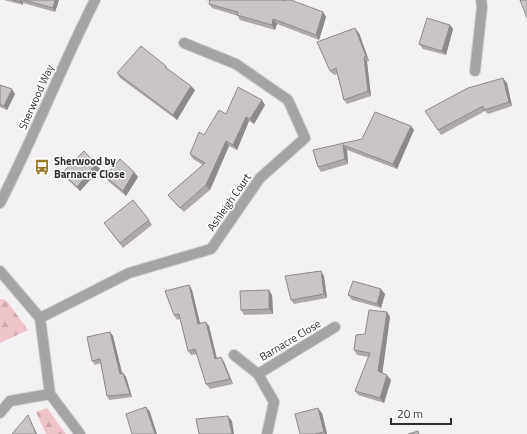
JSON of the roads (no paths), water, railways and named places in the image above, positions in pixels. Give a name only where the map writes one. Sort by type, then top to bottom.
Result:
[{"type":"street","name":"Sherwood Way","points":[[0,203],[18,169],[72,44],[94,0]]},
{"type":"street","points":[[475,71],[482,7],[481,0]]},
{"type":"street","name":"Ashleigh Court","points":[[40,318],[129,273],[211,249],[260,178],[305,138],[288,100],[236,64],[184,43]]},
{"type":"street","points":[[0,271],[40,318],[50,394],[80,434]]},
{"type":"street","name":"Barnacre Close","points":[[258,374],[335,327]]},
{"type":"street","name":"Barnacre Close","points":[[234,355],[258,374],[274,402],[267,434]]},
{"type":"street","points":[[0,413],[10,400],[50,394]]},
{"type":"place","name":"Sherwood by Barnacre Close","points":[[42,167]]}]
